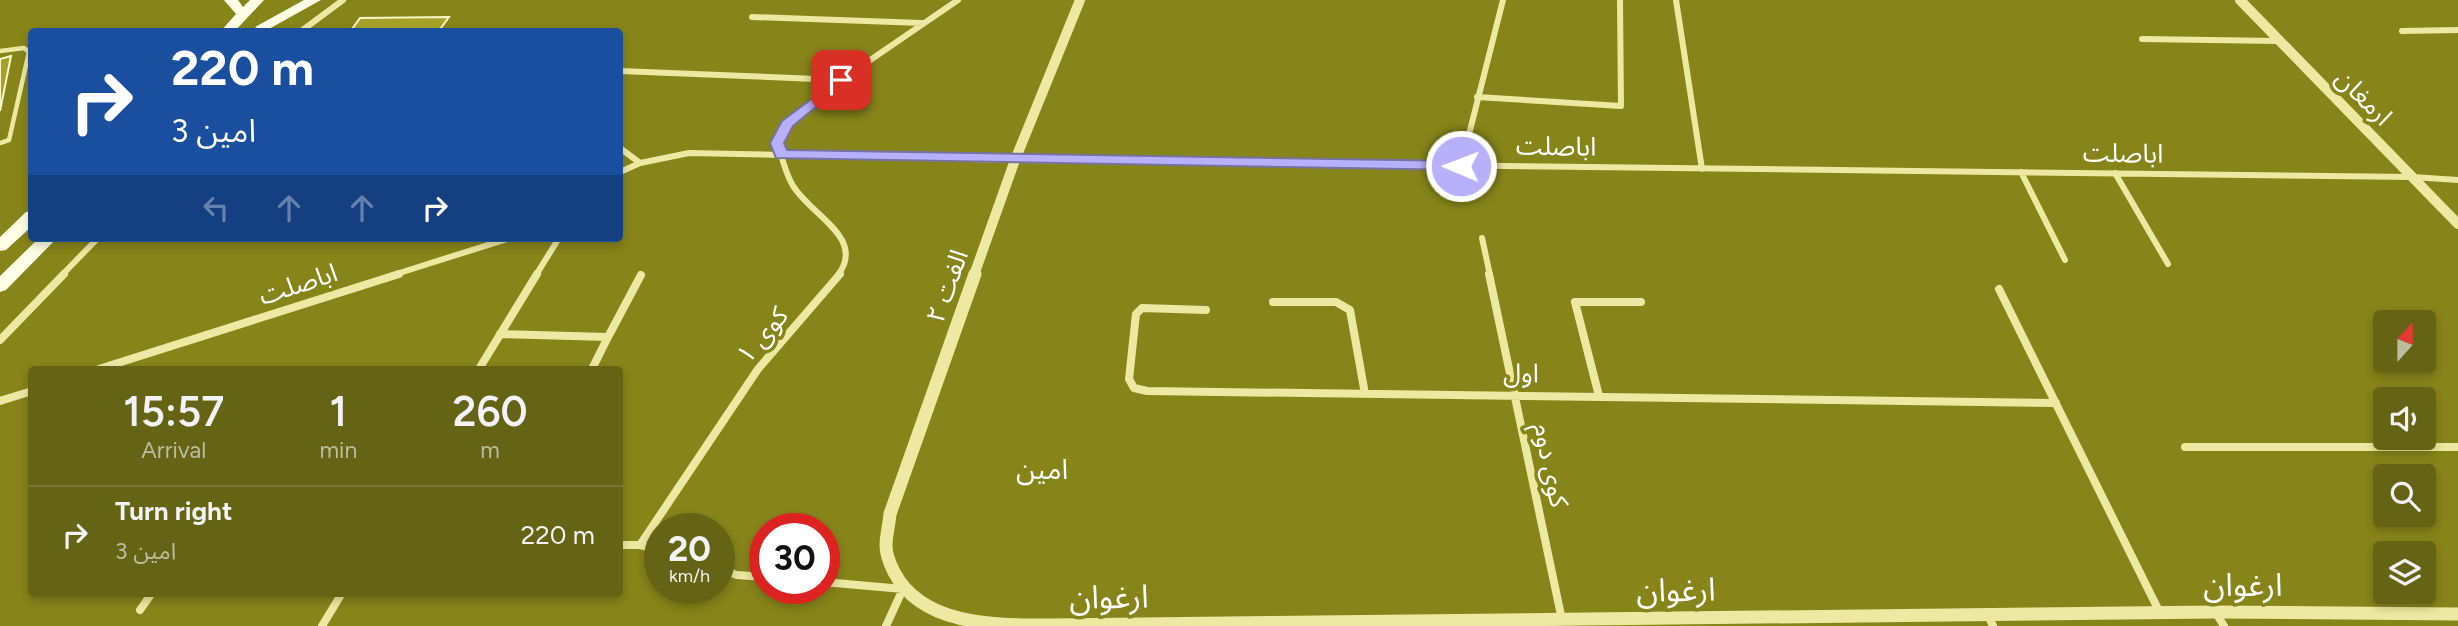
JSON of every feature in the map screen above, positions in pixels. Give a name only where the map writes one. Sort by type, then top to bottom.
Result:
[{"type":"main road","points":[[231,0],[243,15]]},
{"type":"main road","points":[[230,28],[257,0]]},
{"type":"main road","points":[[261,28],[289,0]]},
{"type":"main road","points":[[262,28],[314,0]]},
{"type":"main road","points":[[0,246],[28,220]]},
{"type":"main road","points":[[0,286],[45,242]]},
{"type":"street","points":[[305,28],[343,0]]},
{"type":"street","points":[[781,155],[777,143],[787,124],[841,80],[958,0]]},
{"type":"street","name":"الفت ۲","points":[[903,589],[894,578],[886,548],[890,514],[1016,160],[1080,0]]},
{"type":"street","points":[[1461,166],[1503,0]]},
{"type":"street","points":[[1477,97],[1620,107],[1620,0]]},
{"type":"street","points":[[1676,0],[1702,169]]},
{"type":"street","name":"ارمغان","points":[[2240,0],[2458,224]]},
{"type":"street","points":[[752,17],[922,23]]},
{"type":"street","points":[[2402,31],[2458,30]]},
{"type":"street","points":[[2142,38],[2278,41]]},
{"type":"street","points":[[623,71],[841,80]]},
{"type":"street","points":[[623,150],[640,163]]},
{"type":"street","name":"اباصلت","points":[[623,171],[640,163],[688,153],[1016,160],[2412,177],[2458,180]]},
{"type":"street","name":"کوی ۱","points":[[640,545],[758,369],[826,292],[844,265],[846,243],[792,185],[781,155]]},
{"type":"street","points":[[2021,172],[2066,260]]},
{"type":"street","points":[[2115,173],[2168,264]]},
{"type":"street","name":"کوی دوم","points":[[1482,238],[1562,620]]},
{"type":"street","points":[[0,340],[94,242]]},
{"type":"street","name":"اباصلت","points":[[108,366],[497,242]]},
{"type":"street","points":[[481,366],[557,242]]},
{"type":"street","points":[[594,366],[641,275]]},
{"type":"street","points":[[1999,289],[2160,613]]},
{"type":"street","points":[[1273,302],[1336,302],[1350,310],[1365,394]]},
{"type":"street","points":[[1599,396],[1575,302],[1642,302]]},
{"type":"street","name":"اول","points":[[1206,310],[1142,309],[1136,314],[1129,379],[1134,388],[1147,391],[2056,402]]},
{"type":"street","points":[[500,334],[608,337]]},
{"type":"street","points":[[0,401],[28,392]]},
{"type":"street","points":[[2185,447],[2458,447]]},
{"type":"street","points":[[623,545],[644,546]]},
{"type":"street","points":[[840,583],[903,589],[886,626]]},
{"type":"street","name":"ارغوان","points":[[903,589],[914,600],[944,617],[994,625],[1049,626],[1562,620],[1990,620],[2160,613],[2220,619],[2458,614]]},
{"type":"street","points":[[140,610],[149,597]]},
{"type":"street","points":[[322,626],[340,597]]},
{"type":"lane","points":[[0,51],[24,48],[28,51]]},
{"type":"lane","points":[[0,142],[9,141],[28,56]]},
{"type":"building","points":[[449,17],[441,28],[353,28],[360,18]]},
{"type":"building","points":[[11,56],[0,111],[0,59]]},
{"type":"district","name":"امین","points":[[1042,469]]},
{"type":"route","points":[[841,80],[787,124],[777,143],[781,155],[1461,166]]}]
